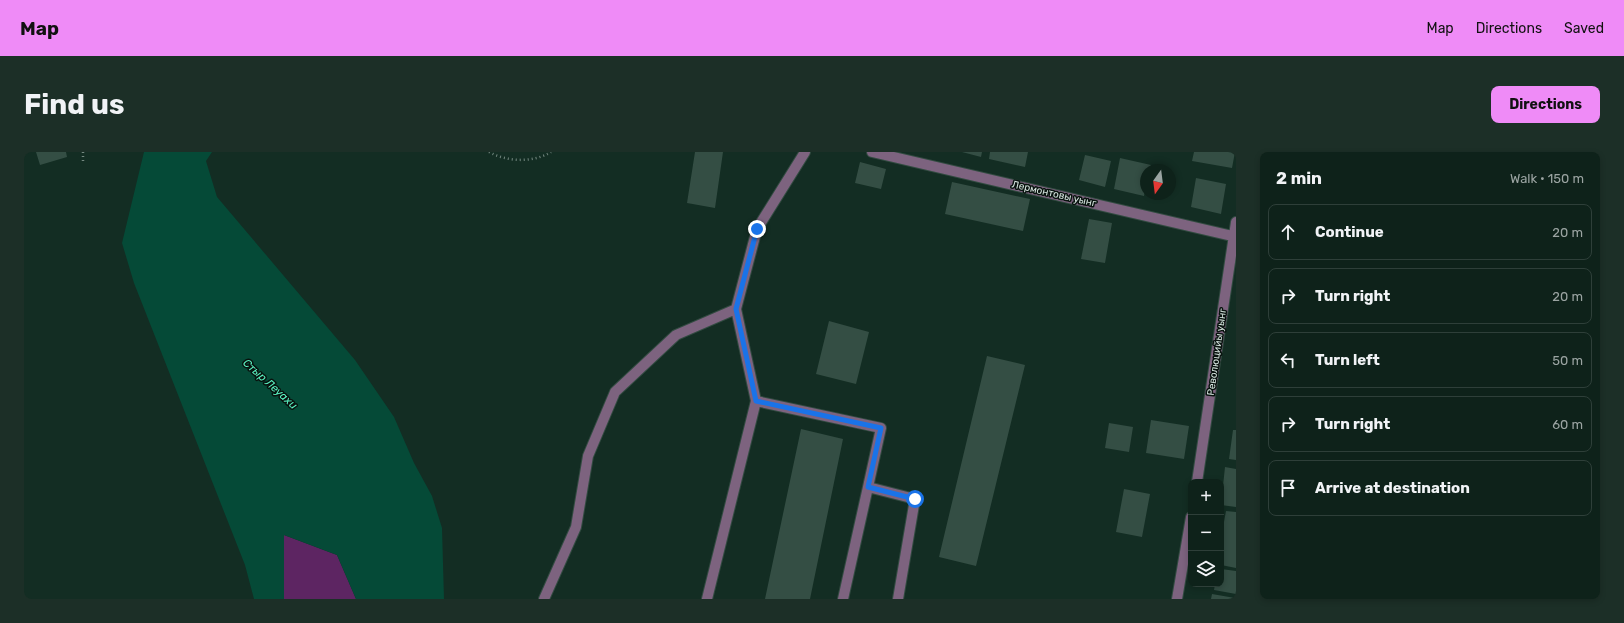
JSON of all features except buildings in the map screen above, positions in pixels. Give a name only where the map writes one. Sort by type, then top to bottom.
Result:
[{"type":"street","points":[[707,599],[756,401],[736,309],[757,229],[805,152]]},
{"type":"street","name":"Лермонтовы уынг","points":[[872,152],[1235,237]]},
{"type":"street","name":"Революцийы уынг","points":[[1197,479],[1235,237],[1236,222]]},
{"type":"street","points":[[544,599],[576,527],[588,456],[615,392],[676,335],[736,309]]},
{"type":"street","points":[[756,401],[881,428],[843,599]]},
{"type":"street","points":[[868,487],[915,499],[898,599]]},
{"type":"street","points":[[1177,599],[1188,535]]},
{"type":"path","points":[[83,152],[83,161]]},
{"type":"path","points":[[489,152],[513,159],[531,160],[551,152]]},
{"type":"shaded area","points":[[284,535],[337,555],[356,599],[284,599]]},
{"type":"water","name":"Стыр Леуахи","points":[[144,152],[212,152],[206,161],[217,197],[355,360],[394,417],[414,463],[432,496],[442,528],[444,599],[356,599],[337,555],[284,535],[284,599],[254,599],[245,565],[134,283],[122,243]]},
{"type":"route","points":[[757,229],[736,309],[756,401],[881,428],[868,487],[915,499]]}]
